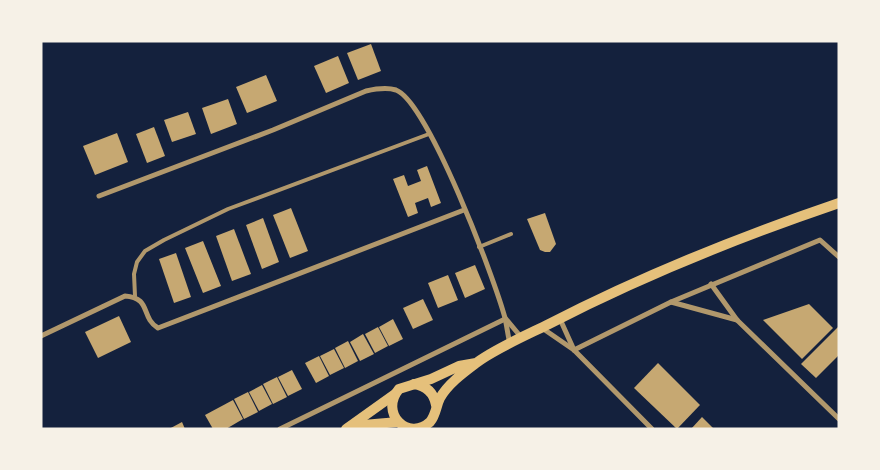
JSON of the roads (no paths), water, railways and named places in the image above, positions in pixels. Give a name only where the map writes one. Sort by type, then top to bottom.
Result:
[{"type":"main road","points":[[433,429],[436,406],[447,388],[476,363],[560,318],[685,260],[742,237],[839,203]]},
{"type":"main road","points":[[348,428],[399,389],[413,383],[431,379],[459,366],[476,363]]},
{"type":"main road","points":[[413,383],[427,388],[432,393],[436,406]]},
{"type":"main road","points":[[394,394],[392,409],[403,426]]},
{"type":"main road","points":[[348,428],[403,426],[417,428],[433,418]]},
{"type":"street","points":[[98,196],[273,130],[366,91],[381,88],[396,90],[409,100],[429,134],[464,210],[505,319],[510,345]]},
{"type":"street","points":[[41,336],[125,296],[135,296],[143,302],[153,325],[158,328],[464,210]]},
{"type":"street","points":[[574,350],[711,284],[820,240],[839,257]]},
{"type":"street","points":[[711,284],[737,320],[839,419]]},
{"type":"street","points":[[671,302],[737,320]]},
{"type":"street","points":[[560,318],[574,350]]},
{"type":"street","points":[[505,319],[522,338]]},
{"type":"street","points":[[280,429],[505,319]]},
{"type":"street","points":[[542,328],[574,350],[652,429]]},
{"type":"lane","points":[[135,296],[134,274],[137,262],[145,251],[164,240],[228,209],[429,134]]},
{"type":"lane","points":[[479,247],[511,234]]}]
